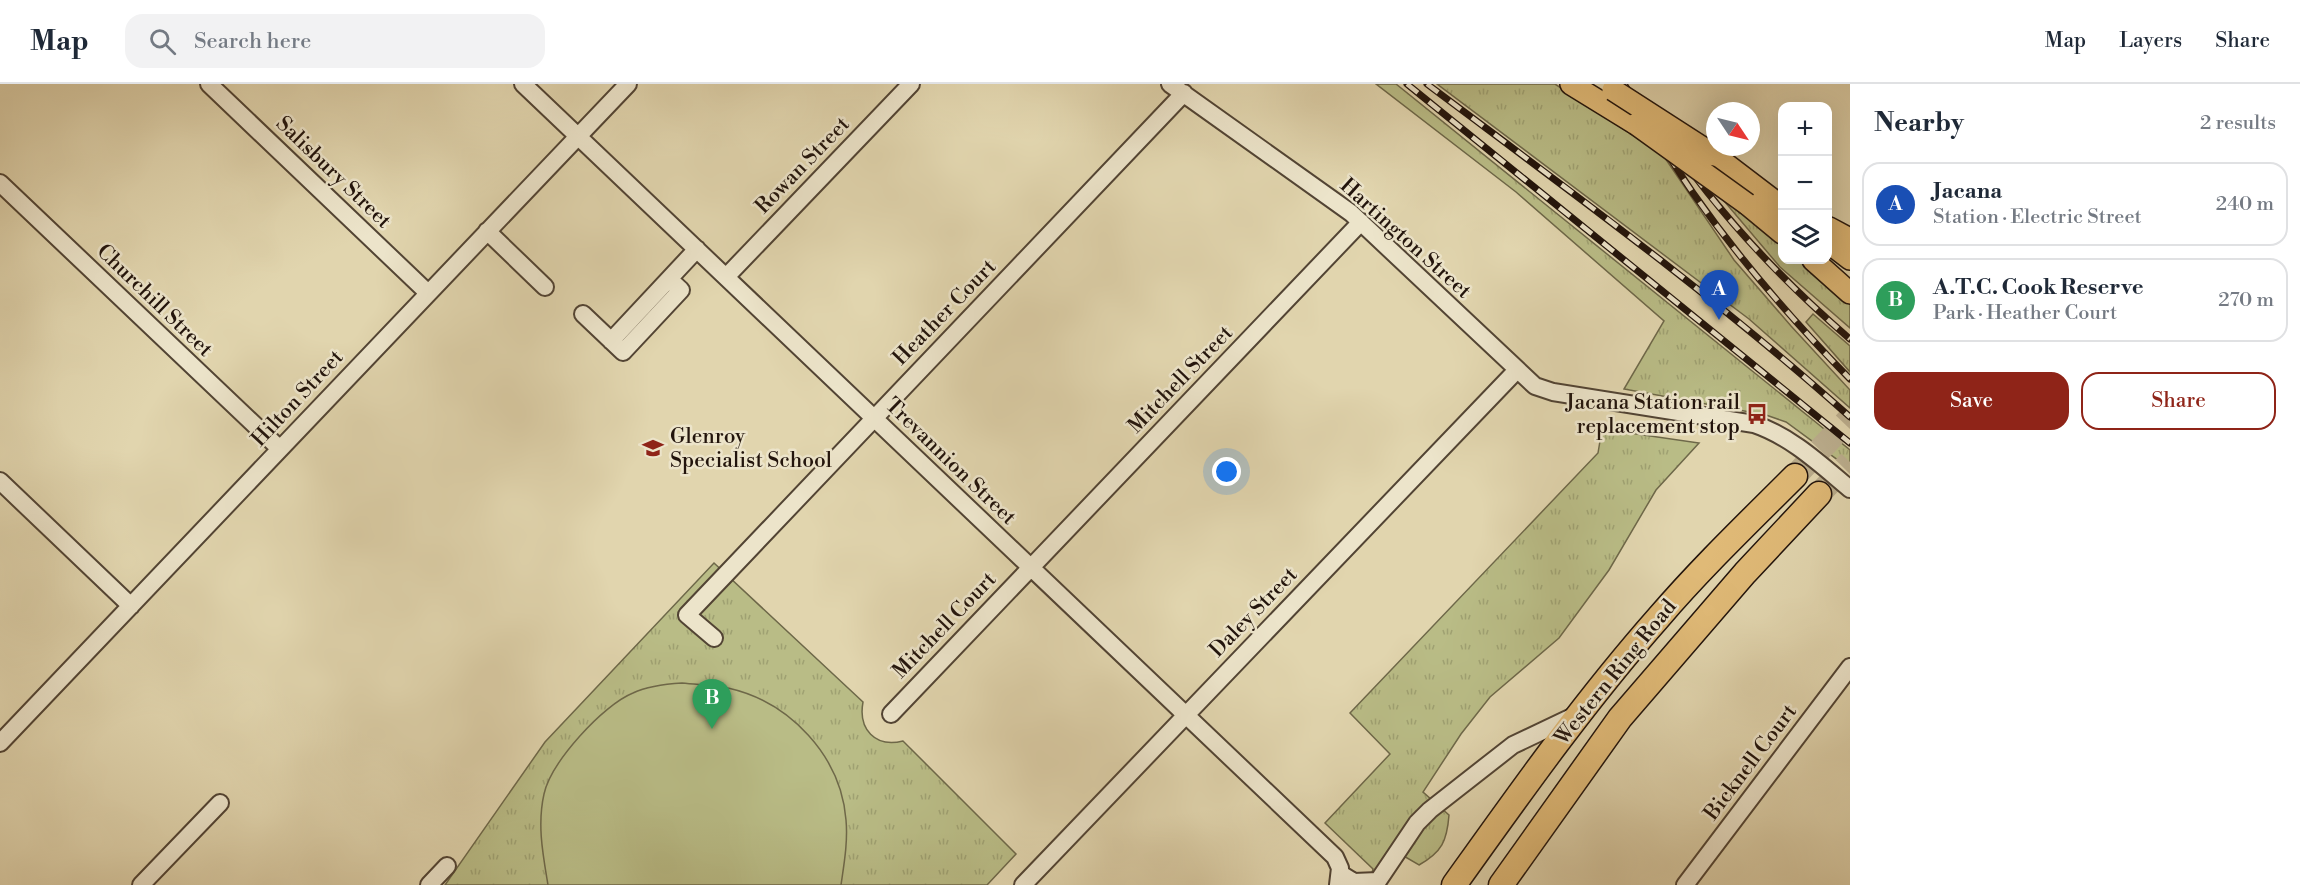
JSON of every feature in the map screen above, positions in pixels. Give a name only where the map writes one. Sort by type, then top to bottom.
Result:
[{"type":"highway","points":[[1832,232],[1850,241]]},
{"type":"highway","name":"Western Ring Road","points":[[1454,885],[1580,714],[1658,617],[1706,565],[1795,476]]},
{"type":"highway","name":"Western Ring Road","points":[[1501,885],[1620,718],[1731,589],[1819,494]]},
{"type":"main road","points":[[1571,84],[1636,124],[1747,204],[1778,230]]},
{"type":"main road","points":[[1609,87],[1714,155],[1778,204]]},
{"type":"main road","points":[[1832,246],[1850,259]]},
{"type":"main road","points":[[1817,264],[1850,293]]},
{"type":"street","name":"Salisbury Street","points":[[209,84],[428,293]]},
{"type":"street","name":"Trevannion Street","points":[[523,84],[1336,858],[1339,879]]},
{"type":"street","name":"Hilton Street","points":[[0,743],[628,84]]},
{"type":"street","name":"Rowan Street","points":[[726,277],[910,84]]},
{"type":"street","name":"Hartington Street","points":[[1177,89],[1341,205],[1516,371],[1541,389],[1740,421],[1771,429],[1792,442],[1850,489]]},
{"type":"street","name":"Heather Court","points":[[714,638],[687,615],[874,419],[1177,89]]},
{"type":"street","name":"Churchill Street","points":[[0,183],[280,449]]},
{"type":"street","name":"Mitchell Street","points":[[1031,568],[1361,222]]},
{"type":"street","points":[[487,231],[545,287]]},
{"type":"street","points":[[583,314],[611,341],[697,249]]},
{"type":"street","name":"Daley Street","points":[[1023,885],[1516,371]]},
{"type":"street","points":[[0,481],[132,606]]},
{"type":"street","name":"Mitchell Court","points":[[891,714],[1031,568]]},
{"type":"street","name":"Bicknell Court","points":[[1685,885],[1850,667]]},
{"type":"street","points":[[1339,879],[1354,882],[1379,881],[1417,823],[1430,810],[1513,745],[1580,714]]},
{"type":"street","points":[[141,885],[220,803]]},
{"type":"street","points":[[429,885],[447,867]]},
{"type":"green space","points":[[1376,84],[1396,84],[1818,424],[1850,450],[1850,469],[1786,422],[1766,415],[1624,389],[1664,321],[1516,192]]},
{"type":"green space","points":[[1437,84],[1555,84],[1663,155],[1734,260],[1850,390],[1850,408],[1749,319]]},
{"type":"green space","points":[[1719,195],[1778,239],[1778,264],[1807,264],[1850,303],[1850,328],[1780,267]]},
{"type":"green space","points":[[1813,314],[1850,346],[1850,372],[1806,322]]},
{"type":"green space","points":[[1602,429],[1699,443],[1656,490],[1609,570],[1559,638],[1490,697],[1461,734],[1423,792],[1449,815],[1447,832],[1442,845],[1419,865],[1402,855],[1371,877],[1373,869],[1325,823],[1390,754],[1350,713],[1598,453]]},
{"type":"green space","points":[[714,563],[863,702],[863,720],[871,734],[884,742],[903,741],[1016,854],[987,885],[445,885],[545,742]]},
{"type":"green space","points":[[682,683],[711,685],[751,695],[791,719],[823,754],[834,774],[842,797],[846,820],[841,885],[548,885],[541,840],[541,817],[544,794],[557,766],[580,736],[607,709],[621,699],[645,689]]},
{"type":"tunnel","points":[[1795,476],[1850,418]]},
{"type":"tunnel","points":[[1819,494],[1850,462]]},
{"type":"railway","points":[[1407,84],[1850,443]]},
{"type":"railway","points":[[1427,84],[1695,287],[1850,417]]},
{"type":"railway","points":[[1624,84],[1684,180],[1729,242],[1808,335],[1850,379]]},
{"type":"railway","points":[[1662,130],[1704,188],[1749,241],[1823,316],[1850,339]]},
{"type":"place","name":"Jacana","points":[[1719,320]]},
{"type":"place","name":"Jacana Station rail replacement stop","points":[[1757,414]]},
{"type":"place","name":"Glenroy Specialist School","points":[[653,448]]},
{"type":"place","name":"A.T.C. Cook Reserve","points":[[712,729]]}]
